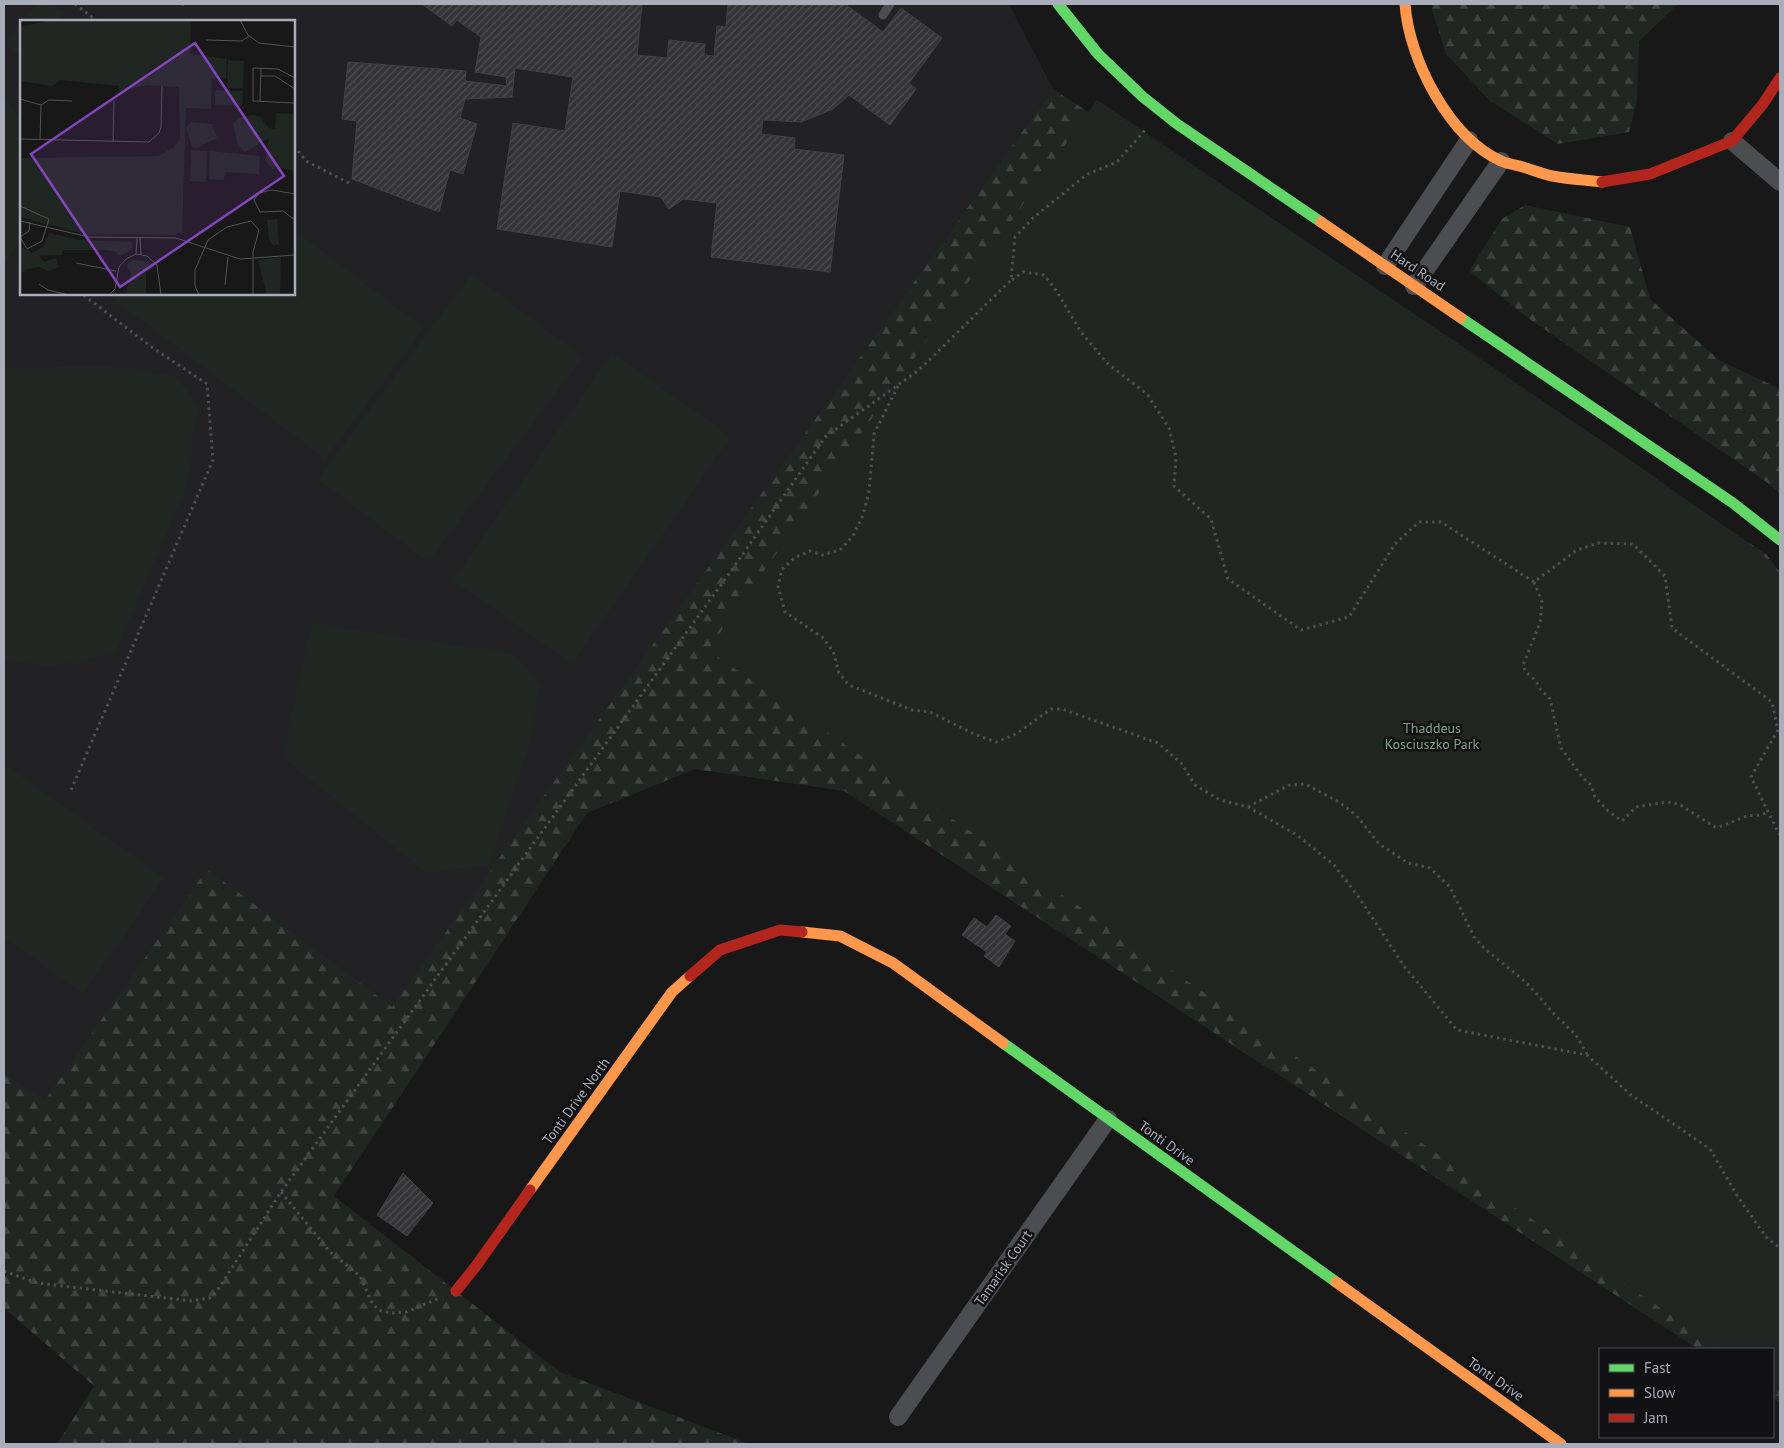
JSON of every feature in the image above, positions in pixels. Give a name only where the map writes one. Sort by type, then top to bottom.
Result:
[{"type":"street","name":"Hard Road","points":[[1058,4],[1073,26],[1101,60],[1146,102],[1733,503],[1780,540]]},
{"type":"street","points":[[1405,4],[1406,18],[1414,48],[1434,93],[1469,140],[1501,161],[1552,176],[1603,182],[1650,174],[1732,141],[1763,104],[1780,78]]},
{"type":"street","points":[[1386,266],[1469,140]]},
{"type":"street","points":[[1732,141],[1780,182]]},
{"type":"street","points":[[1414,286],[1501,161]]},
{"type":"street","name":"Tonti Drive","points":[[734,945],[780,930],[840,936],[893,962],[1108,1119],[1561,1444]]},
{"type":"street","name":"Tonti Drive North","points":[[456,1291],[672,992],[720,950],[734,945]]},
{"type":"street","name":"Tamarisk Court","points":[[898,1417],[1108,1119]]},
{"type":"lane","points":[[883,15],[890,4]]},
{"type":"path","points":[[75,4],[96,20]]},
{"type":"path","points":[[1011,280],[1015,237],[1033,218],[1086,175],[1116,162],[1146,130]]},
{"type":"path","points":[[295,147],[306,161],[349,183]]},
{"type":"path","points":[[4,1271],[37,1283],[192,1301],[210,1298],[217,1291],[281,1192],[731,571],[825,437],[919,370],[1011,280],[1023,272],[1044,275],[1054,287],[1081,332],[1102,357],[1148,394],[1169,428],[1176,457],[1174,486],[1211,519],[1228,579],[1301,630],[1349,617],[1395,544],[1419,522],[1441,522],[1534,582],[1542,602],[1540,624],[1523,665],[1525,671],[1536,681],[1541,690],[1550,699],[1561,748],[1591,786],[1595,797],[1608,811],[1622,821],[1636,807],[1667,802],[1679,804],[1715,827],[1747,816],[1761,815],[1768,812]]},
{"type":"path","points":[[72,790],[213,460],[207,384],[153,348],[83,295]]},
{"type":"path","points":[[898,385],[874,434],[869,492],[863,515],[853,536],[840,550],[822,555],[810,552],[796,557],[782,569],[778,586],[785,612],[822,637],[833,651],[839,672],[849,685],[912,710],[930,712],[974,734],[996,742],[1016,734],[1052,709],[1062,709],[1158,743],[1181,763],[1194,785],[1220,800],[1248,807],[1297,835],[1334,865],[1360,899],[1404,966],[1457,1030],[1587,1055]]},
{"type":"path","points":[[1534,582],[1577,550],[1598,543],[1634,544],[1665,576],[1672,628],[1772,702],[1778,730],[1751,777],[1780,834]]},
{"type":"path","points":[[1248,807],[1289,786],[1305,784],[1338,802],[1356,815],[1379,844],[1408,863],[1430,868],[1450,887],[1474,937],[1537,994],[1552,1012],[1576,1035],[1587,1055],[1631,1095],[1710,1149],[1738,1197],[1766,1236],[1780,1248]]},
{"type":"path","points":[[281,1192],[330,1252],[360,1276],[371,1301],[378,1310],[390,1313],[406,1312],[456,1291]]},
{"type":"shaded area","points":[[4,4],[1009,4],[1053,89],[392,1008],[207,869],[45,1101],[4,1073]]},
{"type":"green space","points":[[37,4],[51,4],[64,13],[58,20],[23,20]]},
{"type":"green space","points":[[1433,4],[1678,4],[1639,41],[1637,101],[1629,132],[1558,144],[1490,101],[1446,54],[1432,10]]},
{"type":"green space","points":[[20,24],[20,56],[5,43]]},
{"type":"green space","name":"Thaddeus Kosciuszko Park","points":[[1053,89],[1766,554],[1780,572],[1780,1403],[1774,1399],[1774,1348],[1696,1348],[844,791],[695,769],[587,813],[334,1196],[560,1372],[749,1444],[57,1444],[94,1386],[4,1308],[4,1073],[45,1100],[207,869],[392,1007]]},
{"type":"green space","points":[[4,94],[15,114],[20,113],[20,244],[4,262]]},
{"type":"green space","name":"Thaddeus Kosciuszko Park","points":[[1097,100],[1623,455],[1761,552],[1780,575],[1780,1391],[1774,1386],[1774,1348],[1719,1348],[708,650]]},
{"type":"green space","points":[[1525,205],[1630,227],[1650,299],[1719,360],[1780,389],[1780,493],[1528,318],[1469,271],[1502,219]]},
{"type":"green space","points":[[295,231],[424,328],[325,459],[108,295],[295,295]]},
{"type":"green space","points":[[472,274],[583,357],[428,562],[318,479]]},
{"type":"green space","points":[[612,353],[731,437],[572,664],[453,580]]},
{"type":"green space","points":[[104,366],[175,376],[198,405],[187,486],[115,654],[50,667],[4,659],[4,368]]},
{"type":"green space","points":[[311,624],[514,654],[541,685],[530,745],[489,866],[424,871],[282,757]]},
{"type":"green space","points":[[4,764],[164,878],[83,993],[4,937]]},
{"type":"building","points":[[422,4],[642,4],[637,55],[667,58],[669,40],[705,44],[704,55],[714,56],[717,26],[726,27],[728,4],[845,4],[883,32],[901,8],[942,38],[909,83],[916,89],[890,125],[849,95],[833,109],[801,122],[763,120],[761,134],[795,138],[794,149],[844,155],[830,272],[711,257],[717,203],[683,199],[669,209],[661,197],[620,191],[612,247],[497,229],[513,123],[565,131],[573,77],[515,68],[512,97],[465,99],[460,118],[477,124],[463,174],[450,170],[439,212],[352,179],[357,121],[342,119],[348,62],[466,71],[465,81],[507,86],[506,77],[475,72],[481,37],[457,20],[452,26]]},
{"type":"building","points":[[996,915],[1011,926],[1005,934],[1015,941],[999,967],[984,956],[987,952],[962,935],[974,918],[987,927]]},
{"type":"building","points":[[403,1173],[433,1203],[407,1236],[377,1215]]},
{"type":"traffic: fast","points":[[1058,4],[1098,54],[1143,97],[1177,124],[1321,222]]},
{"type":"traffic: fast","points":[[1461,318],[1733,503],[1780,540]]},
{"type":"traffic: fast","points":[[1003,1043],[1336,1282]]},
{"type":"traffic: slow","points":[[1405,4],[1414,49],[1423,72],[1449,116],[1482,150],[1501,161],[1552,176],[1602,182]]},
{"type":"traffic: slow","points":[[1321,222],[1461,318]]},
{"type":"traffic: slow","points":[[802,932],[840,936],[893,963],[1003,1043]]},
{"type":"traffic: slow","points":[[530,1190],[672,992],[690,976]]},
{"type":"traffic: slow","points":[[1336,1282],[1561,1444]]},
{"type":"traffic: jam","points":[[1602,182],[1650,174],[1732,141],[1763,104],[1780,78]]},
{"type":"traffic: jam","points":[[690,976],[720,950],[780,930],[802,932]]},
{"type":"traffic: jam","points":[[456,1291],[530,1190]]}]
